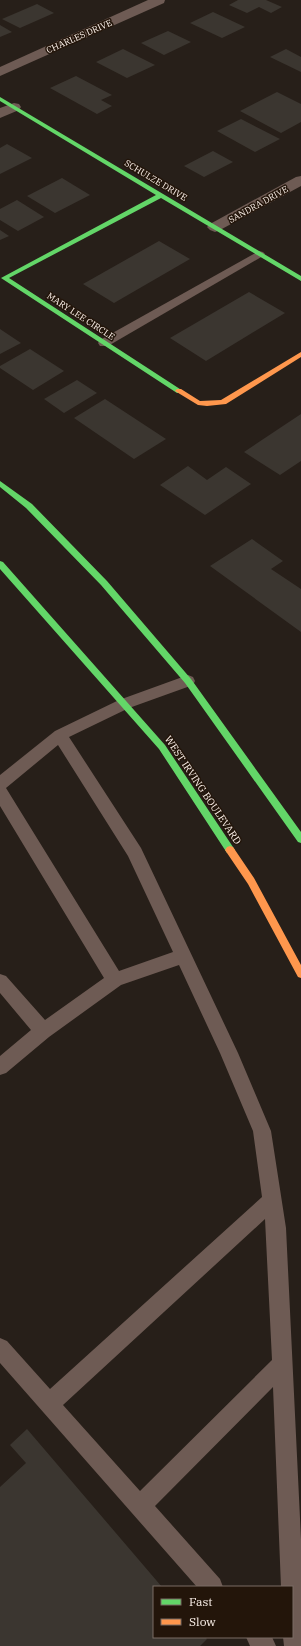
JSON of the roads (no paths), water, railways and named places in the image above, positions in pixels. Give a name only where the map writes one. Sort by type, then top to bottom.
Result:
[{"type":"street","name":"CHARLES DRIVE","points":[[0,72],[159,0]]},
{"type":"street","name":"SCHULZE DRIVE","points":[[0,99],[301,279]]},
{"type":"street","points":[[0,114],[14,107]]},
{"type":"street","name":"SANDRA DRIVE","points":[[215,227],[301,180]]},
{"type":"street","name":"MARY LEE CIRCLE","points":[[161,195],[4,278],[189,398],[207,404],[223,402],[301,354]]},
{"type":"street","points":[[0,483],[29,506],[104,583],[188,681],[301,839]]},
{"type":"street","name":"WEST IRVING BOULEVARD","points":[[0,564],[162,747],[251,881],[301,974]]},
{"type":"lane","points":[[104,343],[259,254]]},
{"type":"lane","points":[[0,784],[60,735],[124,704],[188,681]]},
{"type":"lane","points":[[60,735],[134,852],[229,1052],[262,1131],[276,1228],[292,1586]]},
{"type":"lane","points":[[0,792],[115,980]]},
{"type":"lane","points":[[0,1067],[43,1031],[115,980],[183,956]]},
{"type":"lane","points":[[0,981],[43,1031]]},
{"type":"lane","points":[[50,1404],[272,1200]]},
{"type":"lane","points":[[0,1348],[211,1586]]},
{"type":"lane","points":[[140,1506],[283,1363]]},
{"type":"lane","points":[[293,1599],[295,1646]]}]
